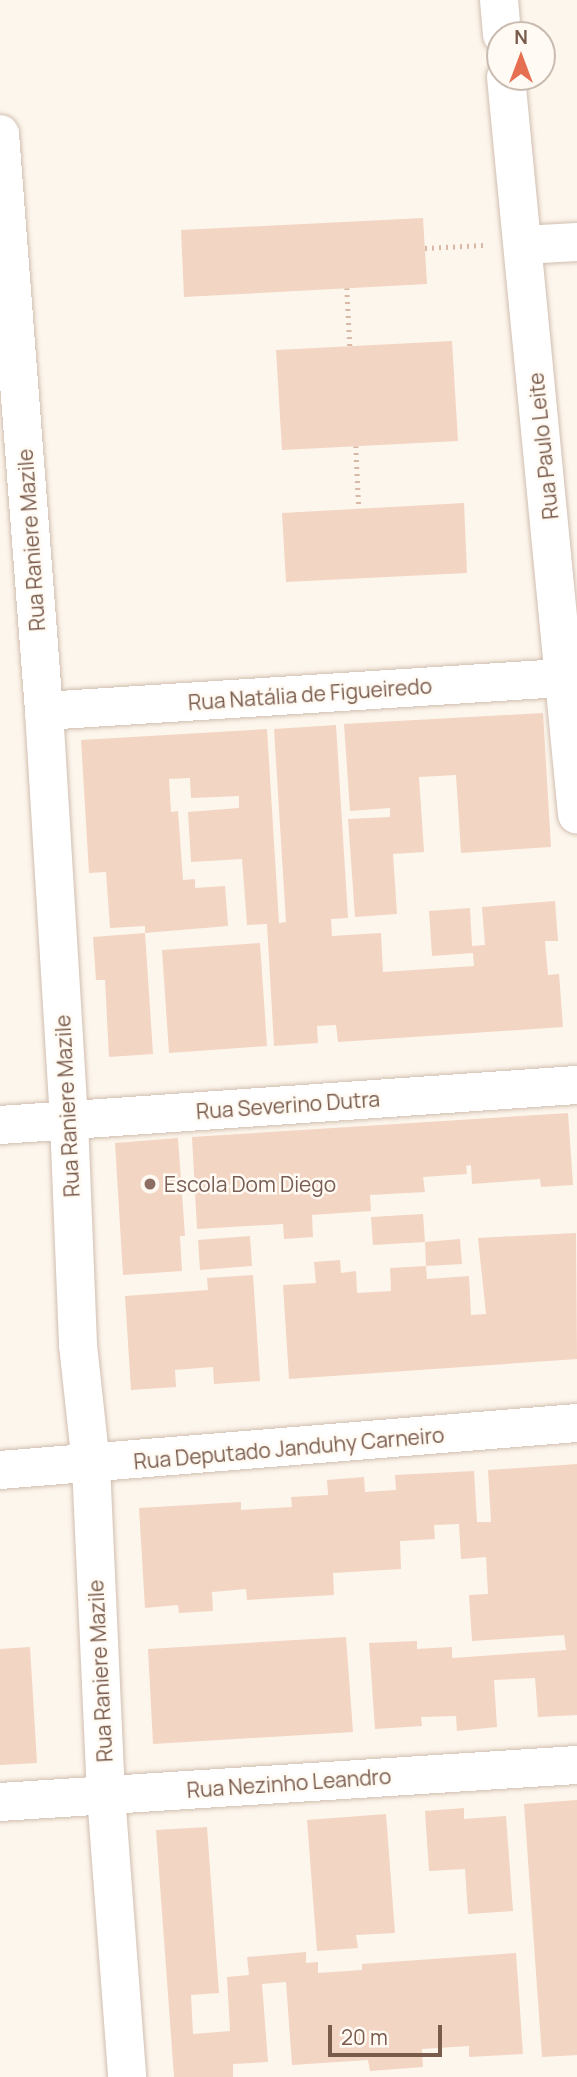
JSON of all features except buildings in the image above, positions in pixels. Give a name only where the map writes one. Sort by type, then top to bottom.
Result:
[{"type":"street","points":[[499,0],[501,21]]},
{"type":"street","name":"Rua Paulo Leite","points":[[507,91],[571,677],[577,815]]},
{"type":"street","name":"Rua Raniere Mazile","points":[[0,134],[44,711],[69,1120],[78,1345],[91,1465],[106,1795],[127,2077]]},
{"type":"street","points":[[523,244],[577,242]]},
{"type":"street","name":"Rua Natália de Figueiredo","points":[[44,711],[571,677]]},
{"type":"street","name":"Rua Severino Dutra","points":[[0,1125],[577,1085]]},
{"type":"street","name":"Rua Deputado Janduhy Carneiro","points":[[0,1470],[91,1465],[577,1423]]},
{"type":"street","name":"Rua Nezinho Leandro","points":[[0,1802],[577,1765]]},
{"type":"path","points":[[425,248],[523,244]]},
{"type":"path","points":[[347,288],[350,346]]},
{"type":"path","points":[[356,446],[359,509]]},
{"type":"place","name":"Escola Dom Diego","points":[[150,1184]]}]
